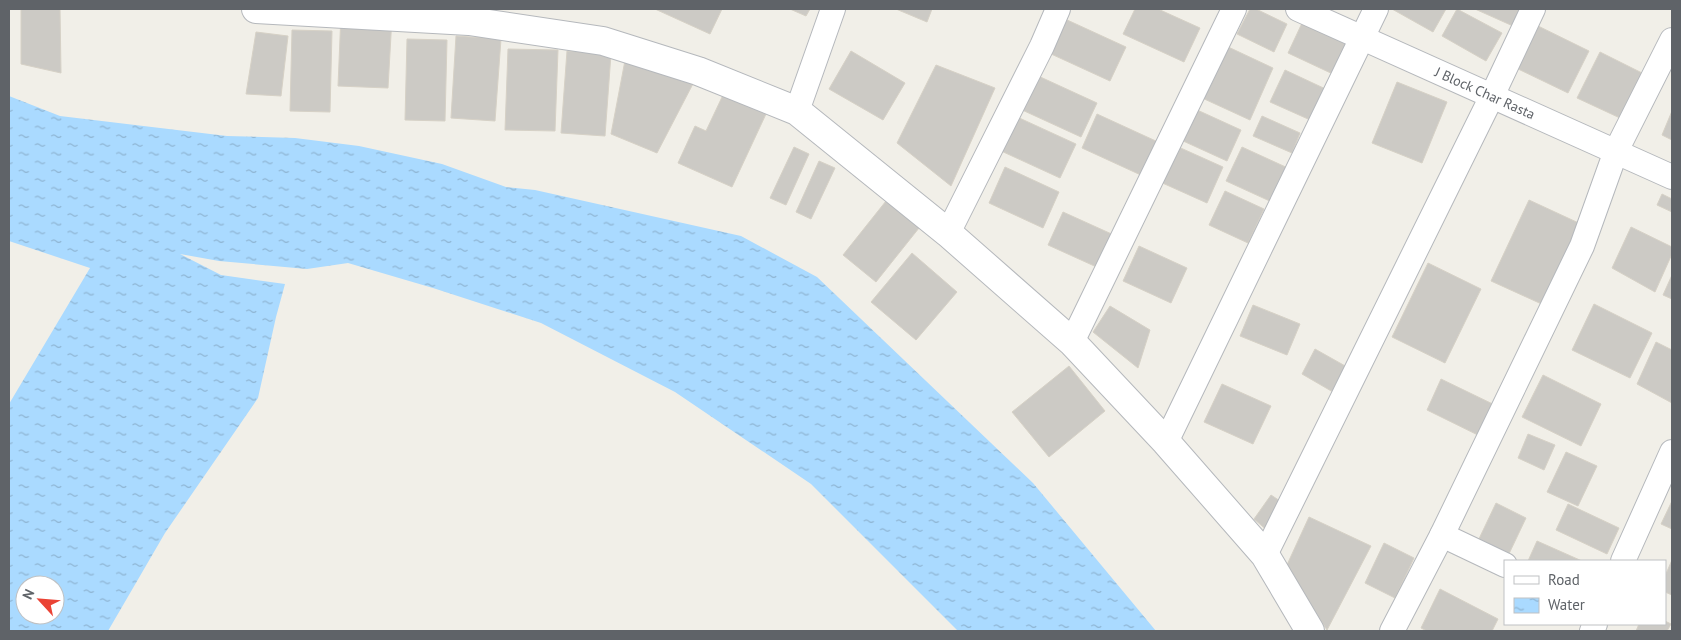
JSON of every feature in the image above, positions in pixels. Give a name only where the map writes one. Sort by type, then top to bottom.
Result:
[{"type":"street","points":[[256,9],[472,15],[603,40],[698,71],[797,110],[948,232],[1072,342],[1166,442],[1265,555],[1310,631]]},
{"type":"street","points":[[797,110],[833,9]]},
{"type":"street","points":[[948,232],[1042,46],[1058,9]]},
{"type":"street","points":[[1072,342],[1234,9]]},
{"type":"street","name":"J Block Char Rasta","points":[[1298,9],[1672,176]]},
{"type":"street","points":[[1166,442],[1376,9]]},
{"type":"street","points":[[1265,555],[1492,96],[1532,9]]},
{"type":"street","points":[[1392,631],[1442,535],[1582,246],[1616,151],[1672,40]]},
{"type":"street","points":[[1623,560],[1672,452]]},
{"type":"street","points":[[1442,535],[1504,565]]},
{"type":"water","points":[[9,96],[60,116],[227,136],[295,138],[359,146],[442,164],[506,187],[535,190],[741,236],[817,277],[1033,483],[1156,631],[958,631],[811,484],[675,392],[541,323],[348,263],[307,269],[219,261],[180,254],[221,275],[285,284],[258,398],[165,533],[108,631],[9,631],[9,404],[90,268],[9,241]]},
{"type":"building","points":[[21,9],[60,9],[61,73],[21,64]]},
{"type":"building","points":[[655,9],[722,9],[710,34]]},
{"type":"building","points":[[790,9],[810,9],[806,16]]},
{"type":"building","points":[[896,9],[932,9],[927,22]]},
{"type":"building","points":[[1135,9],[1158,9],[1200,28],[1184,62],[1123,34]]},
{"type":"building","points":[[1250,9],[1256,9],[1287,24],[1274,52],[1237,34]]},
{"type":"building","points":[[1392,9],[1446,9],[1433,32]]},
{"type":"building","points":[[1457,9],[1502,33],[1486,61],[1442,36]]},
{"type":"building","points":[[1475,9],[1521,9],[1513,26]]},
{"type":"building","points":[[341,14],[392,17],[388,88],[338,86]]},
{"type":"building","points":[[1065,19],[1126,47],[1110,81],[1049,53]]},
{"type":"building","points":[[1303,21],[1350,43],[1335,75],[1288,53]]},
{"type":"building","points":[[1534,24],[1589,51],[1568,93],[1514,67]]},
{"type":"building","points":[[292,30],[332,31],[330,112],[290,111]]},
{"type":"building","points":[[256,32],[288,36],[281,96],[246,94]]},
{"type":"building","points":[[456,36],[501,39],[495,121],[451,118]]},
{"type":"building","points":[[407,39],[447,40],[445,121],[405,120]]},
{"type":"building","points":[[1224,45],[1273,68],[1250,120],[1200,97]]},
{"type":"building","points":[[508,49],[558,50],[555,131],[505,130]]},
{"type":"building","points":[[627,50],[696,78],[657,153],[611,134]]},
{"type":"building","points":[[567,51],[611,54],[605,136],[561,133]]},
{"type":"building","points":[[851,51],[905,83],[883,120],[829,89]]},
{"type":"building","points":[[1600,52],[1642,73],[1620,118],[1577,98]]},
{"type":"building","points":[[936,65],[995,88],[951,186],[897,143]]},
{"type":"building","points":[[1285,70],[1332,92],[1317,123],[1270,102]]},
{"type":"building","points":[[1036,75],[1097,103],[1081,137],[1020,109]]},
{"type":"building","points":[[1397,82],[1447,102],[1422,163],[1372,143]]},
{"type":"building","points":[[723,95],[766,114],[732,187],[678,163],[695,126],[706,131]]},
{"type":"building","points":[[1195,109],[1241,130],[1227,161],[1181,140]]},
{"type":"building","points":[[1672,111],[1672,140],[1662,135]]},
{"type":"building","points":[[1097,114],[1158,142],[1143,176],[1082,148]]},
{"type":"building","points":[[1015,116],[1076,144],[1060,178],[999,150]]},
{"type":"building","points":[[1262,116],[1300,133],[1292,153],[1253,136]]},
{"type":"building","points":[[1174,145],[1223,167],[1207,203],[1158,181]]},
{"type":"building","points":[[794,147],[809,154],[786,205],[770,198]]},
{"type":"building","points":[[1242,147],[1290,169],[1274,203],[1226,181]]},
{"type":"building","points":[[819,161],[835,168],[811,219],[796,212]]},
{"type":"building","points":[[1005,167],[1059,192],[1043,228],[989,203]]},
{"type":"building","points":[[1225,191],[1264,209],[1248,243],[1209,225]]},
{"type":"building","points":[[1662,194],[1672,199],[1672,212],[1657,205]]},
{"type":"building","points":[[1529,200],[1583,225],[1546,306],[1491,281]]},
{"type":"building","points":[[886,201],[919,228],[876,282],[843,255]]},
{"type":"building","points":[[1063,212],[1116,236],[1101,269],[1048,245]]},
{"type":"building","points":[[1631,227],[1672,247],[1672,254],[1655,292],[1612,268]]},
{"type":"building","points":[[1139,246],[1187,268],[1171,303],[1123,281]]},
{"type":"building","points":[[912,253],[957,292],[916,340],[871,302]]},
{"type":"building","points":[[1428,263],[1481,289],[1445,363],[1392,337]]},
{"type":"building","points":[[1672,275],[1672,299],[1663,295]]},
{"type":"building","points":[[1594,304],[1652,333],[1630,378],[1572,350]]},
{"type":"building","points":[[1253,305],[1300,324],[1287,355],[1240,336]]},
{"type":"building","points":[[1110,306],[1150,330],[1138,368],[1093,332]]},
{"type":"building","points":[[1656,342],[1672,350],[1672,403],[1637,384]]},
{"type":"building","points":[[1315,349],[1347,367],[1333,392],[1302,374]]},
{"type":"building","points":[[1069,366],[1105,411],[1049,457],[1012,412]]},
{"type":"building","points":[[1543,375],[1601,404],[1581,446],[1522,417]]},
{"type":"building","points":[[1441,379],[1503,409],[1488,440],[1427,410]]},
{"type":"building","points":[[1222,384],[1271,406],[1253,444],[1204,422]]},
{"type":"building","points":[[1528,434],[1555,445],[1544,470],[1518,458]]},
{"type":"building","points":[[1566,452],[1597,466],[1578,506],[1547,492]]},
{"type":"building","points":[[1271,495],[1286,505],[1269,532],[1254,519]]},
{"type":"building","points":[[1672,501],[1672,529],[1661,524]]},
{"type":"building","points":[[1496,503],[1526,518],[1507,558],[1477,543]]},
{"type":"building","points":[[1568,504],[1619,528],[1607,554],[1556,530]]},
{"type":"building","points":[[1309,517],[1371,546],[1327,630],[1286,567]]},
{"type":"building","points":[[1537,541],[1580,560],[1528,560]]},
{"type":"building","points":[[1384,543],[1414,558],[1395,598],[1365,583]]},
{"type":"building","points":[[1672,560],[1672,595],[1666,592],[1666,574]]},
{"type":"building","points":[[1440,589],[1498,619],[1492,631],[1427,631],[1421,628]]},
{"type":"building","points":[[1666,622],[1671,624],[1667,631],[1636,631],[1639,625],[1666,625]]}]
